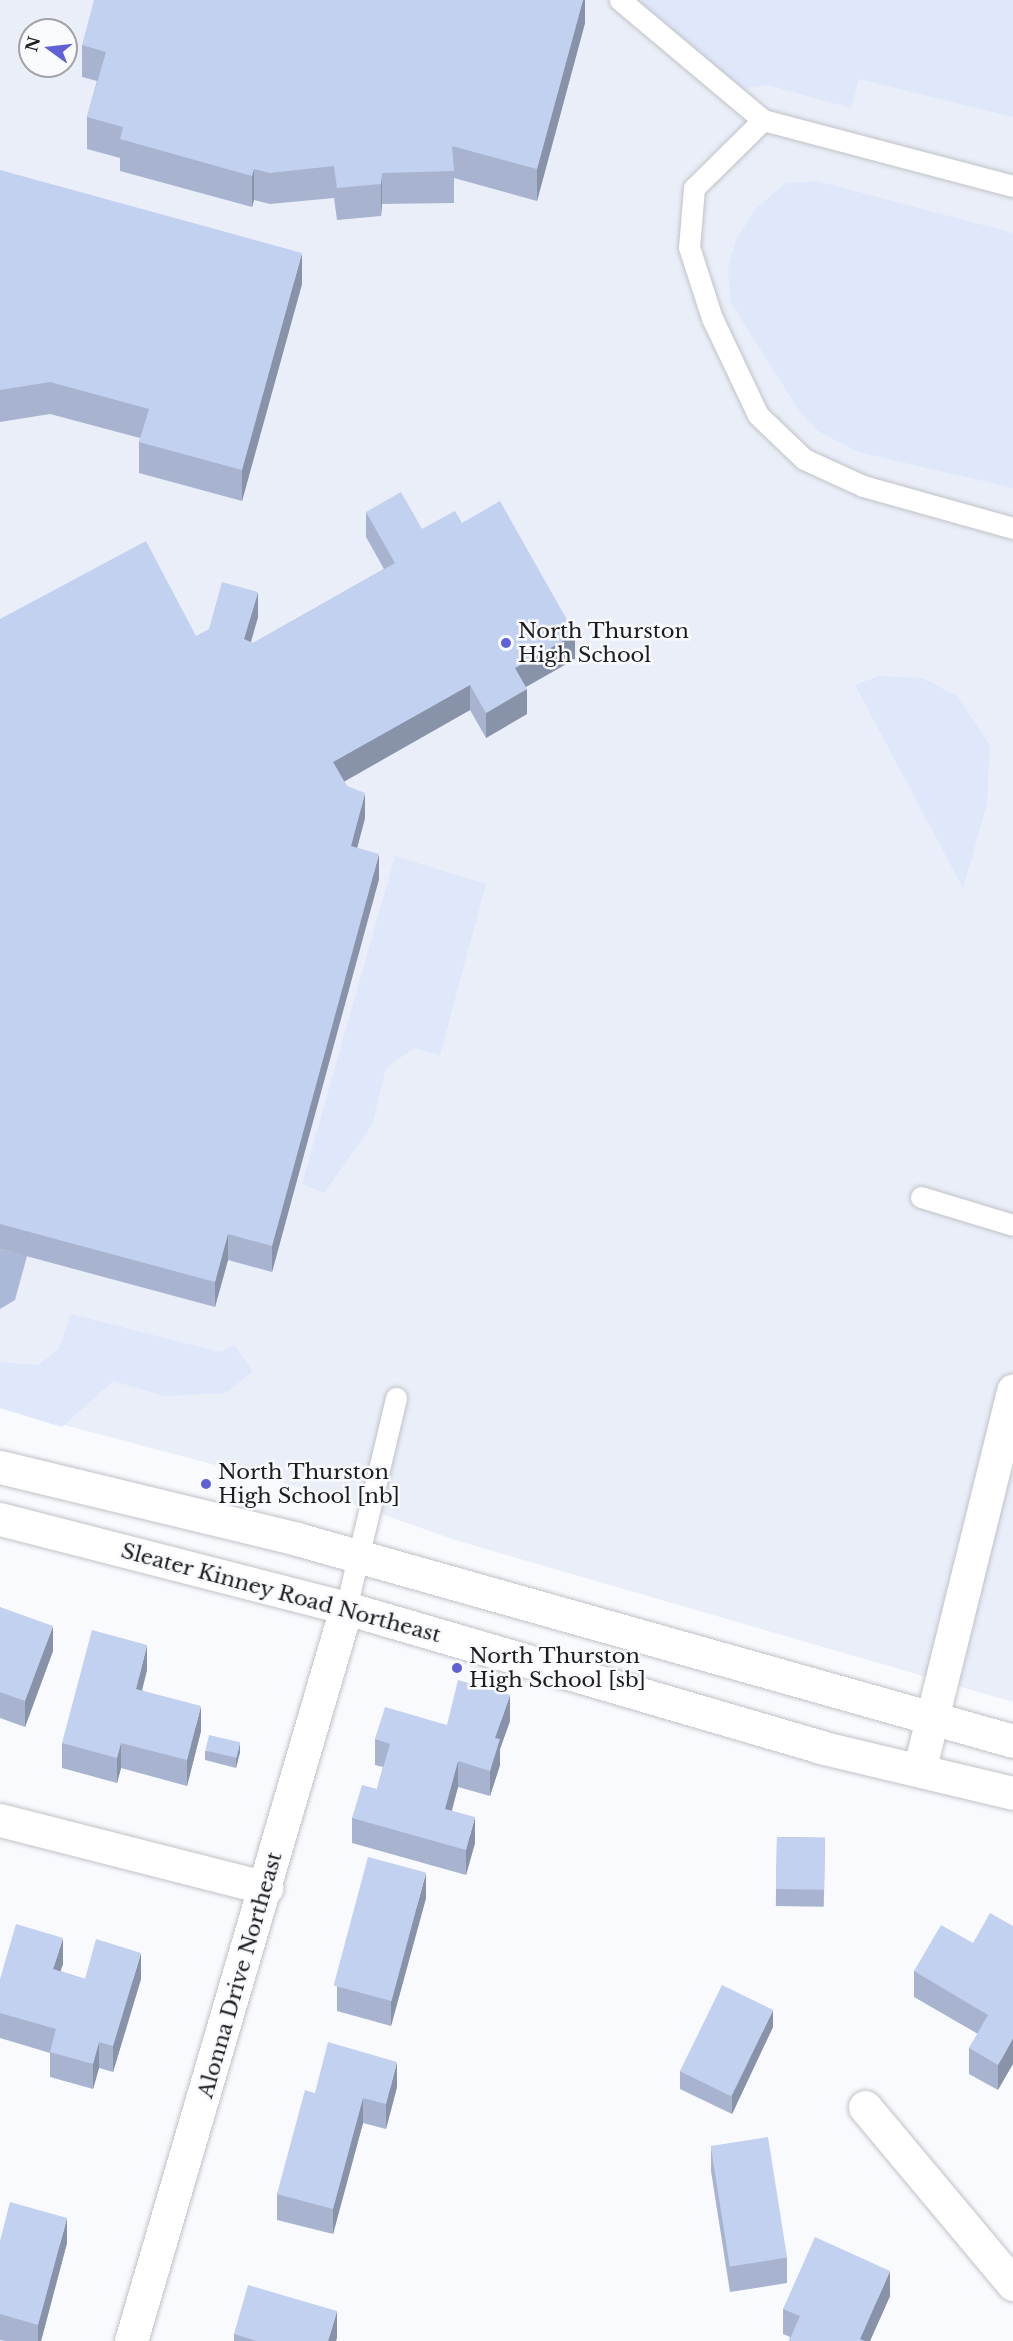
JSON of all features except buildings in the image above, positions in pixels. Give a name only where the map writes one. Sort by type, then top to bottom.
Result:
[{"type":"street","points":[[920,1767],[930,1717],[1013,1390]]},
{"type":"street","points":[[0,1467],[359,1557],[1013,1741]]},
{"type":"street","name":"Sleater Kinney Road Northeast","points":[[0,1519],[346,1608],[820,1747],[920,1767],[1013,1793]]},
{"type":"street","name":"Alonna Drive Northeast","points":[[131,2341],[266,1888],[346,1608]]},
{"type":"street","points":[[0,1820],[266,1888]]},
{"type":"street","points":[[865,2107],[1013,2284]]},
{"type":"lane","points":[[620,0],[763,120],[1013,186]]},
{"type":"lane","points":[[763,120],[694,188],[689,247],[712,318],[758,415],[804,459],[863,486],[1013,528]]},
{"type":"lane","points":[[921,1197],[1013,1225]]},
{"type":"lane","points":[[346,1608],[396,1398]]},
{"type":"shaded area","name":"North Thurston High School","points":[[0,0],[1013,0],[1013,1702],[455,1540],[325,1494],[0,1408]]},
{"type":"shaded area","points":[[620,0],[1013,0],[1013,117],[859,79],[851,108],[767,85],[728,91]]},
{"type":"shaded area","points":[[817,181],[1013,233],[1013,488],[858,452],[818,431],[798,409],[731,303],[728,269],[736,240],[756,208],[786,183]]},
{"type":"shaded area","points":[[879,676],[923,678],[957,696],[990,745],[987,804],[963,888],[855,685]]},
{"type":"shaded area","points":[[395,856],[486,884],[440,1055],[414,1048],[386,1068],[372,1125],[324,1193],[302,1184]]},
{"type":"shaded area","points":[[0,1249],[27,1256],[15,1300],[0,1309]]},
{"type":"shaded area","points":[[71,1314],[220,1352],[234,1345],[253,1371],[226,1393],[165,1396],[113,1381],[62,1427],[0,1408],[0,1362],[38,1365],[59,1349]]},
{"type":"place","name":"North Thurston High School","points":[[506,643]]},
{"type":"place","name":"North Thurston High School [nb]","points":[[206,1484]]},
{"type":"place","name":"North Thurston High School [sb]","points":[[457,1668]]}]
